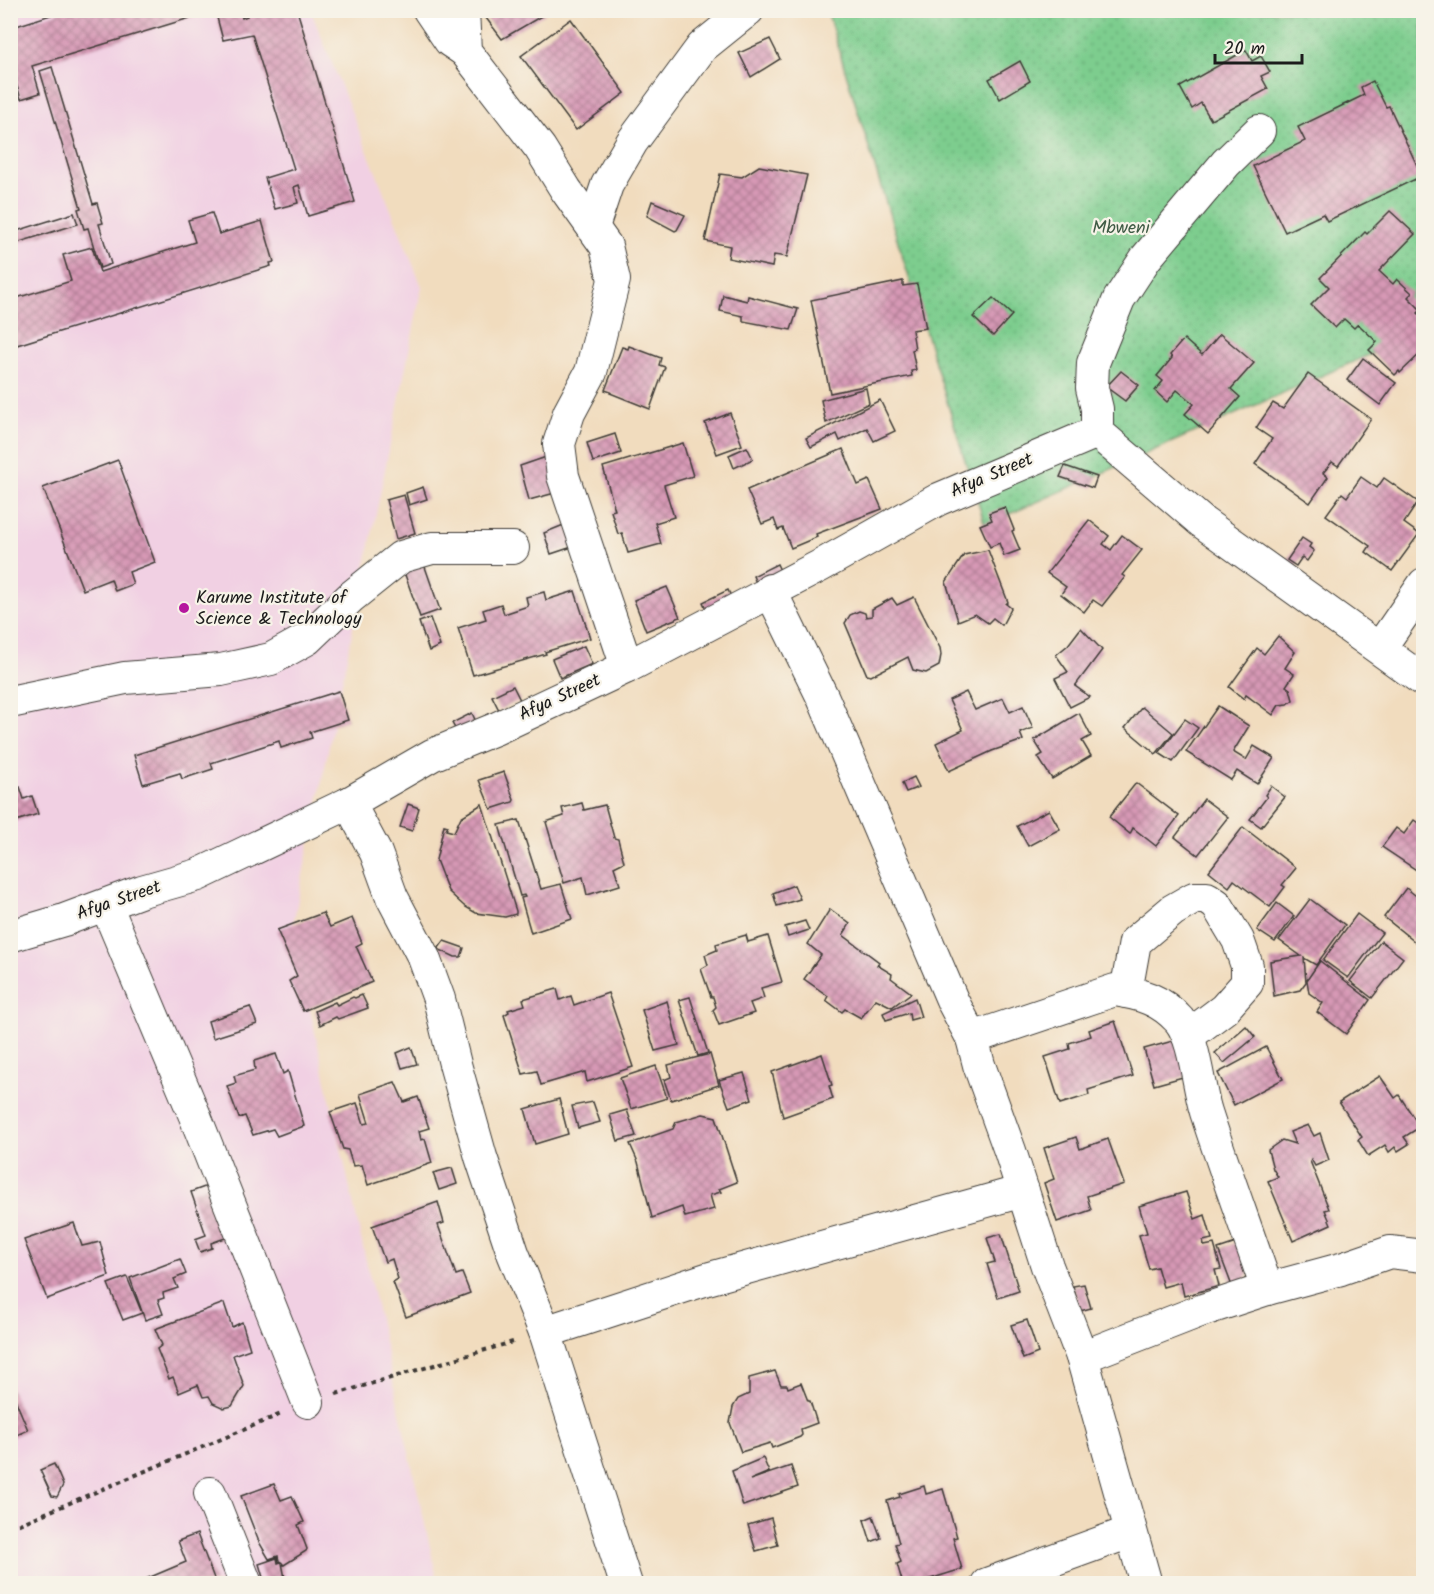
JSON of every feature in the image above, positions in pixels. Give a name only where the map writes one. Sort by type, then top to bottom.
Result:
[{"type":"street","points":[[429,10],[450,41],[465,51],[540,148],[606,246],[614,280],[591,372],[569,413],[559,444],[563,476],[627,667]]},
{"type":"street","points":[[463,10],[465,51]]},
{"type":"street","points":[[593,227],[607,185],[632,142],[702,47],[748,10]]},
{"type":"street","points":[[1259,131],[1226,163],[1159,242],[1133,275],[1119,299],[1093,363],[1092,388],[1097,409],[1097,432],[1202,522],[1424,681]]},
{"type":"street","name":"Afya Street","points":[[10,936],[64,920],[142,891],[198,875],[349,803],[432,755],[495,729],[627,667],[770,590],[820,566],[939,499],[1097,432]]},
{"type":"street","points":[[10,702],[125,678],[221,670],[271,660],[308,639],[351,597],[401,557],[432,548],[513,548]]},
{"type":"street","points":[[1380,648],[1424,584]]},
{"type":"street","points":[[770,590],[823,698],[948,992],[972,1038],[1047,1266],[1082,1357],[1146,1584]]},
{"type":"street","points":[[349,803],[376,853],[392,897],[428,968],[439,999],[481,1157],[513,1253],[545,1332],[626,1584]]},
{"type":"street","points":[[1126,992],[1135,942],[1173,910],[1194,898],[1207,898],[1217,905],[1248,966],[1247,983],[1224,1009],[1188,1036]]},
{"type":"street","points":[[106,905],[199,1127],[308,1402]]},
{"type":"street","points":[[972,1038],[1115,990],[1140,994],[1161,1003],[1180,1022],[1188,1036],[1205,1110],[1267,1289]]},
{"type":"street","points":[[545,1332],[707,1279],[1023,1191]]},
{"type":"street","points":[[1082,1357],[1200,1311],[1390,1252],[1424,1256]]},
{"type":"street","points":[[210,1493],[246,1584]]},
{"type":"street","points":[[987,1584],[1130,1532]]},
{"type":"path","points":[[10,1528],[308,1402],[545,1332]]},
{"type":"path","points":[[1419,1584],[1424,1567]]},
{"type":"shaded area","name":"Karume Institute of Science & Technology","points":[[11,11],[311,11],[422,287],[292,929],[438,1583],[11,1584]]},
{"type":"green space","name":"Mbweni","points":[[827,11],[1423,11],[1423,331],[985,525]]},
{"type":"building","points":[[66,10],[202,10],[203,14],[32,66],[40,93],[21,99],[13,73],[10,74],[10,28]]},
{"type":"building","points":[[215,10],[240,10],[242,18],[247,16],[245,10],[297,10],[355,202],[308,216],[299,185],[294,187],[298,203],[275,209],[265,178],[294,169],[252,34],[223,40]]},
{"type":"building","points":[[474,10],[543,10],[545,14],[502,39],[483,14],[477,15]]},
{"type":"building","points":[[571,19],[625,93],[576,130],[521,56]]},
{"type":"building","points":[[770,39],[780,59],[751,77],[739,53]]},
{"type":"building","points":[[1246,50],[1252,61],[1261,56],[1270,72],[1261,76],[1268,89],[1211,120],[1201,103],[1192,109],[1180,87]]},
{"type":"building","points":[[1020,61],[1030,81],[1000,99],[989,79]]},
{"type":"building","points":[[52,67],[93,204],[97,203],[103,223],[99,224],[111,264],[100,268],[88,228],[84,229],[78,209],[81,208],[40,71]]},
{"type":"building","points":[[1373,81],[1386,107],[1389,106],[1422,176],[1327,221],[1323,214],[1285,232],[1253,166],[1305,141],[1298,127],[1364,95],[1361,87]]},
{"type":"building","points":[[759,166],[807,175],[787,257],[774,255],[772,267],[728,258],[730,246],[705,241],[720,174],[742,177]]},
{"type":"building","points":[[652,201],[685,215],[677,230],[647,216]]},
{"type":"building","points":[[1390,211],[1415,234],[1379,271],[1393,284],[1397,279],[1412,293],[1408,297],[1421,310],[1418,313],[1424,319],[1424,350],[1395,375],[1369,350],[1377,342],[1358,324],[1354,328],[1344,319],[1335,328],[1311,305],[1329,287],[1320,278],[1365,232],[1367,234]]},
{"type":"building","points":[[74,213],[78,224],[10,245],[10,233]]},
{"type":"building","points":[[212,213],[219,234],[262,221],[274,262],[270,263],[271,266],[17,345],[10,322],[10,300],[71,281],[63,255],[92,247],[100,272],[195,242],[188,220]]},
{"type":"building","points":[[903,281],[903,286],[917,284],[926,328],[912,330],[915,349],[912,350],[916,370],[911,371],[912,376],[830,393],[811,300]]},
{"type":"building","points":[[723,295],[747,301],[748,296],[798,309],[791,330],[743,321],[743,316],[720,311]]},
{"type":"building","points":[[993,298],[1012,315],[993,336],[973,317]]},
{"type":"building","points":[[1220,334],[1254,363],[1231,389],[1240,397],[1208,434],[1185,414],[1194,404],[1177,390],[1167,402],[1155,391],[1163,381],[1157,376],[1172,358],[1170,355],[1184,339],[1202,355]]},
{"type":"building","points":[[629,346],[661,358],[659,365],[665,367],[650,409],[605,390],[622,347],[628,349]]},
{"type":"building","points":[[1363,358],[1396,383],[1380,405],[1347,380]]},
{"type":"building","points":[[1121,371],[1139,385],[1125,401],[1106,387]]},
{"type":"building","points":[[1308,374],[1371,419],[1338,466],[1332,462],[1323,473],[1328,477],[1310,503],[1255,464],[1272,439],[1256,428],[1273,403],[1283,409]]},
{"type":"building","points":[[866,388],[869,403],[826,423],[821,400]]},
{"type":"building","points":[[880,400],[895,431],[874,441],[867,428],[840,441],[837,434],[811,447],[806,438]]},
{"type":"building","points":[[730,413],[742,445],[717,454],[705,423]]},
{"type":"building","points":[[615,434],[621,453],[593,462],[587,443]]},
{"type":"building","points":[[683,443],[693,476],[664,485],[674,517],[655,523],[661,544],[628,553],[622,533],[618,534],[611,511],[615,510],[603,467]]},
{"type":"building","points":[[747,447],[753,459],[734,468],[729,455]]},
{"type":"building","points":[[843,449],[858,485],[869,480],[882,509],[816,534],[817,537],[791,548],[783,528],[778,530],[774,519],[762,524],[747,490]]},
{"type":"building","points":[[555,454],[566,490],[529,500],[520,466]]},
{"type":"building","points":[[118,460],[155,562],[129,572],[133,584],[115,591],[111,579],[83,590],[43,488]]},
{"type":"building","points":[[1065,466],[1097,477],[1093,488],[1060,477]]},
{"type":"building","points":[[1361,477],[1377,488],[1384,478],[1418,502],[1404,523],[1419,534],[1392,571],[1366,552],[1370,546],[1326,515],[1342,493],[1347,497]]},
{"type":"building","points":[[423,487],[427,499],[409,505],[406,493]]},
{"type":"building","points":[[404,495],[415,533],[396,539],[386,500]]},
{"type":"building","points":[[1005,507],[1020,550],[1004,556],[999,543],[990,547],[980,525],[992,520],[989,513]]},
{"type":"building","points":[[1089,520],[1109,536],[1103,544],[1111,550],[1122,535],[1142,550],[1122,575],[1125,577],[1102,606],[1093,600],[1084,612],[1061,594],[1066,587],[1047,573]]},
{"type":"building","points":[[566,524],[575,546],[551,554],[544,533]]},
{"type":"building","points":[[1302,538],[1311,544],[1309,547],[1314,551],[1307,561],[1302,557],[1296,566],[1287,560]]},
{"type":"building","points":[[988,550],[1008,602],[1006,604],[1011,608],[1002,625],[993,618],[988,623],[975,614],[958,621],[946,582],[964,555]]},
{"type":"building","points":[[424,564],[440,610],[420,617],[404,572]]},
{"type":"building","points":[[777,564],[784,579],[760,591],[753,576]]},
{"type":"building","points":[[667,587],[680,617],[646,631],[634,600]]},
{"type":"building","points":[[728,590],[734,603],[709,615],[703,602]]},
{"type":"building","points":[[575,591],[590,638],[545,652],[546,654],[473,675],[458,628],[486,619],[483,610],[501,604],[504,614],[528,606],[526,597],[544,592],[546,600]]},
{"type":"building","points":[[914,597],[940,648],[939,666],[926,673],[913,670],[908,657],[871,676],[867,675],[845,623],[850,615],[859,611],[865,613],[866,617],[872,616],[872,609],[892,598],[897,605]]},
{"type":"building","points":[[430,618],[440,646],[429,651],[419,622]]},
{"type":"building","points":[[1081,628],[1102,650],[1075,686],[1090,697],[1070,707],[1055,678],[1068,672],[1056,655],[1068,645]]},
{"type":"building","points":[[1278,636],[1295,652],[1285,668],[1294,674],[1286,686],[1290,689],[1293,700],[1288,704],[1279,705],[1273,715],[1246,695],[1244,699],[1229,687],[1257,648],[1264,654]]},
{"type":"building","points":[[584,646],[592,664],[560,678],[552,659]]},
{"type":"building","points":[[513,686],[520,700],[499,710],[492,696]]},
{"type":"building","points":[[339,691],[348,720],[310,732],[312,738],[281,748],[279,741],[211,763],[213,769],[182,779],[180,773],[143,784],[134,755]]},
{"type":"building","points":[[966,692],[975,710],[1003,698],[1010,712],[1023,706],[1033,728],[1020,733],[1023,740],[992,751],[949,771],[936,743],[963,730],[949,700]]},
{"type":"building","points":[[1218,706],[1249,726],[1233,752],[1246,760],[1254,746],[1274,758],[1257,784],[1237,771],[1231,780],[1186,752]]},
{"type":"building","points":[[1142,707],[1173,733],[1156,754],[1125,728]]},
{"type":"building","points":[[472,713],[476,722],[457,732],[452,723]]},
{"type":"building","points":[[1079,713],[1091,736],[1082,741],[1091,756],[1052,779],[1038,757],[1043,754],[1034,740]]},
{"type":"building","points":[[1185,719],[1198,728],[1173,762],[1159,753]]},
{"type":"building","points":[[504,772],[514,800],[491,809],[479,780]]},
{"type":"building","points":[[914,777],[919,787],[906,792],[902,783]]},
{"type":"building","points":[[1136,783],[1179,816],[1156,846],[1133,828],[1130,834],[1109,817]]},
{"type":"building","points":[[1271,786],[1285,797],[1261,827],[1250,819],[1267,797],[1265,795]]},
{"type":"building","points":[[20,787],[24,799],[32,796],[38,814],[10,823],[10,790]]},
{"type":"building","points":[[1204,799],[1228,817],[1198,855],[1175,837]]},
{"type":"building","points":[[582,803],[584,810],[605,805],[614,838],[618,839],[624,862],[614,867],[620,885],[587,895],[583,877],[564,883],[546,822],[564,816],[562,808]]},
{"type":"building","points":[[408,804],[419,808],[412,831],[400,827]]},
{"type":"building","points":[[482,804],[516,911],[516,914],[505,917],[476,913],[464,906],[448,891],[436,860],[444,825],[448,826],[446,830],[454,832],[461,817]]},
{"type":"building","points":[[1049,810],[1060,829],[1028,846],[1017,826]]},
{"type":"building","points":[[519,820],[541,889],[561,884],[572,919],[531,933],[521,898],[525,897],[520,896],[499,825]]},
{"type":"building","points":[[1414,820],[1421,825],[1424,821],[1424,875],[1382,847],[1396,828],[1404,834]]},
{"type":"building","points":[[1243,827],[1296,868],[1282,885],[1285,887],[1270,907],[1234,880],[1229,887],[1209,871]]},
{"type":"building","points":[[794,885],[800,899],[777,906],[773,893]]},
{"type":"building","points":[[1406,888],[1424,902],[1424,942],[1420,946],[1384,917]]},
{"type":"building","points":[[1310,899],[1345,925],[1316,965],[1304,958],[1306,982],[1300,990],[1274,996],[1270,961],[1301,956],[1279,940]]},
{"type":"building","points":[[1277,903],[1294,916],[1275,942],[1257,930]]},
{"type":"building","points":[[830,909],[850,924],[843,935],[879,962],[877,965],[892,974],[891,978],[911,993],[892,1007],[876,999],[861,1018],[845,1009],[842,1012],[826,1000],[828,996],[804,979],[821,955],[808,944]]},
{"type":"building","points":[[323,913],[330,927],[352,918],[362,943],[356,946],[372,982],[303,1011],[289,981],[297,976],[277,930]]},
{"type":"building","points":[[1357,914],[1382,933],[1348,978],[1323,960]]},
{"type":"building","points":[[805,921],[809,930],[788,937],[785,927]]},
{"type":"building","points":[[746,935],[748,942],[768,936],[782,982],[761,988],[764,998],[750,1003],[754,1013],[719,1025],[713,1010],[716,1007],[713,997],[711,997],[701,969],[708,965],[705,955],[717,950],[716,944]]},
{"type":"building","points":[[444,941],[464,948],[461,957],[455,957],[438,949]]},
{"type":"building","points":[[1381,941],[1403,958],[1372,998],[1350,981]]},
{"type":"building","points":[[1320,961],[1370,1000],[1346,1034],[1317,1012],[1323,1003],[1309,993],[1307,980]]},
{"type":"building","points":[[557,989],[560,1000],[571,996],[574,1005],[608,993],[633,1067],[587,1082],[585,1072],[541,1085],[537,1071],[523,1074],[504,1015],[509,1012],[508,1010],[525,1005],[523,999]]},
{"type":"building","points":[[362,995],[368,1008],[338,1019],[336,1017],[320,1025],[315,1011],[335,1002],[337,1005]]},
{"type":"building","points":[[690,997],[708,1053],[698,1056],[679,1000]]},
{"type":"building","points":[[915,998],[921,1017],[910,1020],[909,1013],[886,1020],[883,1013]]},
{"type":"building","points":[[667,1001],[679,1045],[655,1051],[642,1010]]},
{"type":"building","points":[[250,1007],[257,1024],[213,1038],[208,1021]]},
{"type":"building","points":[[1115,1021],[1133,1076],[1088,1090],[1089,1095],[1060,1104],[1045,1057],[1070,1049],[1069,1043],[1091,1036],[1089,1030]]},
{"type":"building","points":[[1246,1026],[1255,1037],[1224,1063],[1215,1053]]},
{"type":"building","points":[[1180,1039],[1190,1075],[1154,1085],[1144,1049]]},
{"type":"building","points":[[411,1047],[417,1064],[402,1068],[397,1053]]},
{"type":"building","points":[[1266,1047],[1283,1079],[1234,1105],[1218,1073]]},
{"type":"building","points":[[276,1054],[283,1074],[288,1071],[304,1126],[277,1136],[273,1129],[253,1135],[245,1116],[239,1118],[227,1086],[236,1083],[234,1076],[255,1070],[254,1061]]},
{"type":"building","points":[[710,1054],[719,1085],[671,1100],[664,1080],[671,1077],[668,1065]]},
{"type":"building","points":[[822,1054],[832,1085],[829,1086],[833,1099],[783,1117],[772,1072]]},
{"type":"building","points":[[656,1066],[667,1098],[631,1109],[620,1078]]},
{"type":"building","points":[[744,1073],[752,1099],[729,1107],[719,1080]]},
{"type":"building","points":[[1380,1076],[1395,1098],[1399,1095],[1420,1127],[1404,1137],[1409,1144],[1398,1151],[1395,1147],[1389,1152],[1385,1145],[1368,1156],[1358,1140],[1362,1137],[1339,1102]]},
{"type":"building","points":[[395,1082],[404,1102],[418,1097],[429,1128],[419,1131],[421,1140],[425,1139],[432,1163],[368,1185],[362,1165],[353,1166],[348,1150],[343,1149],[330,1112],[357,1103],[364,1124],[369,1123],[360,1094]]},
{"type":"building","points":[[559,1099],[568,1134],[535,1144],[525,1109]]},
{"type":"building","points":[[593,1102],[600,1122],[578,1128],[572,1106]]},
{"type":"building","points":[[627,1110],[636,1136],[618,1141],[610,1115]]},
{"type":"building","points":[[703,1114],[716,1117],[737,1182],[719,1189],[721,1192],[710,1195],[714,1209],[685,1217],[682,1207],[652,1218],[638,1162],[630,1144],[673,1129],[676,1122]]},
{"type":"building","points":[[1308,1125],[1314,1136],[1320,1133],[1329,1160],[1315,1166],[1311,1159],[1310,1161],[1329,1209],[1325,1210],[1331,1224],[1293,1241],[1268,1181],[1278,1177],[1273,1169],[1268,1150],[1282,1140],[1295,1144],[1290,1132]]},
{"type":"building","points":[[1076,1137],[1080,1149],[1108,1139],[1124,1184],[1087,1196],[1091,1210],[1057,1222],[1044,1183],[1054,1179],[1044,1148]]},
{"type":"building","points":[[452,1168],[457,1184],[439,1190],[433,1173]]},
{"type":"building","points":[[210,1185],[228,1237],[211,1243],[212,1248],[200,1252],[195,1239],[206,1235],[191,1192]]},
{"type":"building","points":[[1186,1192],[1195,1219],[1205,1215],[1212,1239],[1203,1241],[1204,1246],[1214,1244],[1221,1269],[1215,1270],[1219,1286],[1184,1296],[1181,1282],[1163,1287],[1157,1267],[1149,1269],[1139,1235],[1147,1233],[1139,1206]]},
{"type":"building","points":[[438,1202],[444,1223],[438,1225],[456,1275],[462,1273],[470,1293],[406,1317],[393,1282],[398,1279],[392,1259],[385,1262],[372,1226]]},
{"type":"building","points":[[74,1223],[82,1246],[100,1242],[109,1276],[47,1299],[24,1240]]},
{"type":"building","points":[[1001,1234],[1019,1291],[998,1298],[987,1264],[995,1262],[987,1238]]},
{"type":"building","points":[[1242,1241],[1251,1267],[1243,1283],[1232,1286],[1218,1249]]},
{"type":"building","points":[[180,1259],[186,1274],[174,1279],[178,1288],[163,1293],[164,1298],[158,1300],[163,1314],[145,1320],[130,1278]]},
{"type":"building","points":[[127,1277],[142,1313],[123,1320],[108,1284]]},
{"type":"building","points":[[1084,1284],[1091,1308],[1080,1311],[1073,1286]]},
{"type":"building","points":[[224,1303],[232,1327],[242,1322],[250,1349],[233,1355],[244,1386],[232,1406],[224,1408],[213,1403],[209,1396],[203,1397],[198,1385],[179,1393],[173,1377],[169,1379],[157,1349],[162,1345],[155,1329]]},
{"type":"building","points":[[1027,1320],[1038,1353],[1023,1359],[1011,1325]]},
{"type":"building","points":[[775,1371],[781,1385],[787,1385],[788,1388],[801,1383],[817,1423],[801,1429],[800,1437],[772,1448],[770,1443],[741,1452],[730,1423],[733,1407],[738,1399],[749,1394],[749,1378]]},
{"type":"building","points":[[10,1387],[28,1430],[10,1438]]},
{"type":"building","points":[[763,1458],[769,1472],[750,1480],[791,1466],[798,1487],[743,1506],[732,1471]]},
{"type":"building","points":[[54,1464],[63,1485],[57,1497],[52,1496],[40,1470]]},
{"type":"building","points":[[274,1484],[281,1500],[292,1496],[304,1522],[298,1525],[307,1549],[284,1565],[282,1563],[285,1578],[265,1584],[259,1564],[277,1558],[278,1563],[281,1562],[278,1556],[269,1559],[259,1542],[241,1496]]},
{"type":"building","points":[[924,1486],[926,1494],[943,1489],[957,1537],[953,1538],[962,1569],[914,1584],[903,1584],[897,1564],[901,1562],[895,1544],[899,1543],[887,1501],[900,1497],[899,1494]]},
{"type":"building","points":[[873,1516],[881,1538],[871,1542],[864,1520]]},
{"type":"building","points":[[771,1518],[778,1545],[756,1551],[748,1525]]},
{"type":"building","points":[[197,1534],[215,1581],[208,1584],[134,1584],[186,1562],[178,1541]]},
{"type":"place","name":"Karume Institute of Science & Technology","points":[[184,608]]}]
